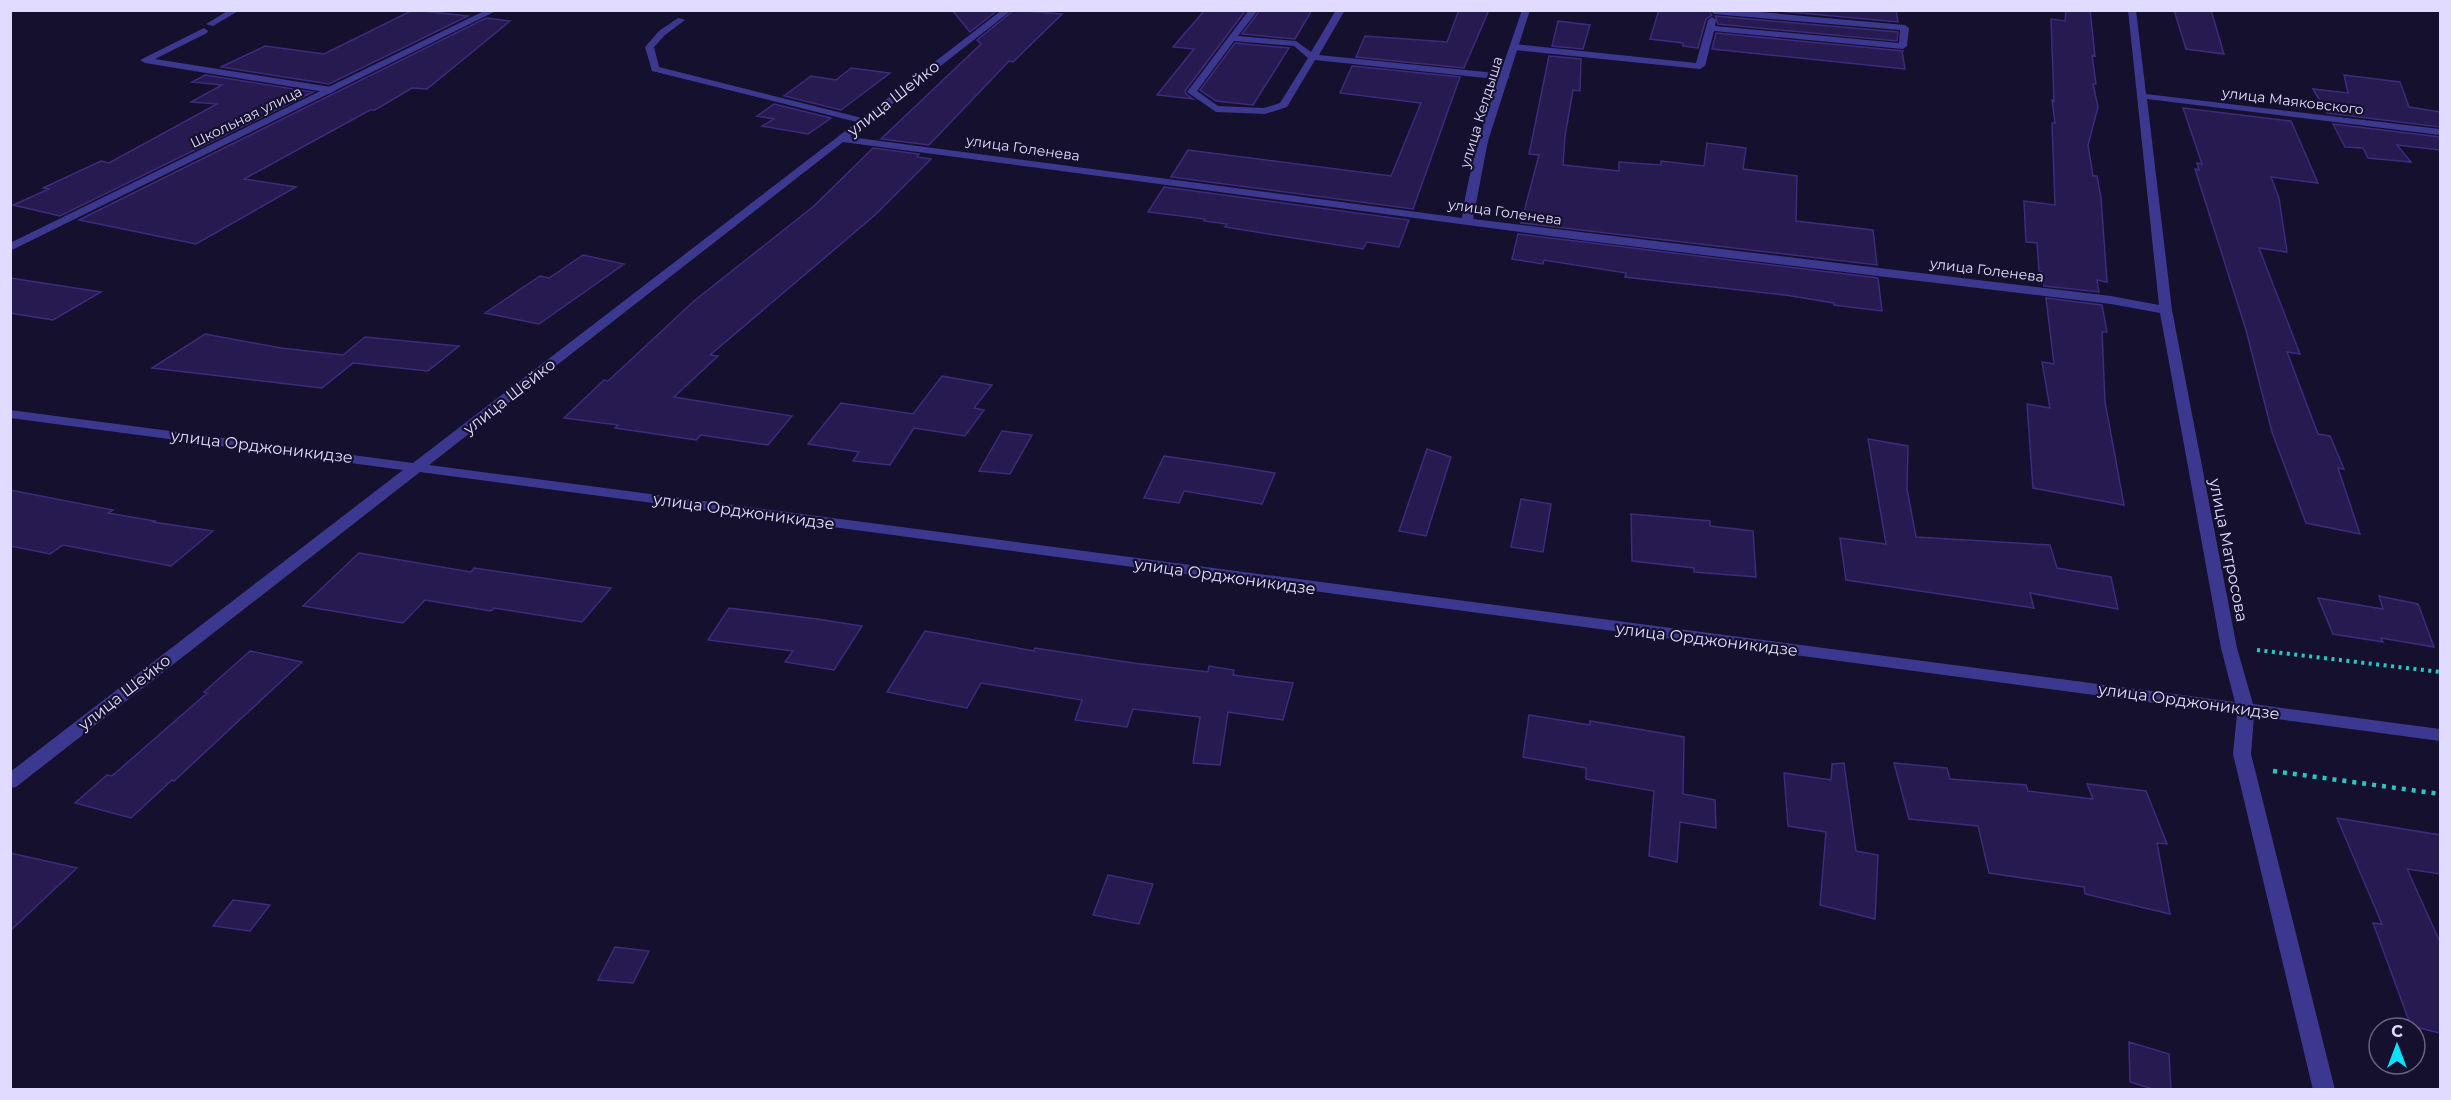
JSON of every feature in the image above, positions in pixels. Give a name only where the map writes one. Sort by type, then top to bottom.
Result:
[{"type":"street","points":[[236,10],[145,60],[331,90]]},
{"type":"street","name":"Школьная улица","points":[[10,248],[494,10]]},
{"type":"street","name":"улица Шейко","points":[[10,782],[1008,10]]},
{"type":"street","points":[[1254,10],[1192,92],[1216,109],[1265,111],[1284,105],[1341,10]]},
{"type":"street","name":"улица Келдыша","points":[[1467,222],[1469,201],[1486,134],[1526,10]]},
{"type":"street","name":"улица Матросова","points":[[2132,10],[2166,310],[2229,648],[2246,710],[2242,754],[2324,1089]]},
{"type":"street","points":[[1515,47],[1700,66],[1714,11],[1905,28],[1903,46],[1710,28]]},
{"type":"street","points":[[681,20],[662,33],[649,47],[655,69],[864,121]]},
{"type":"street","points":[[1232,38],[1296,44],[1312,57],[1505,77]]},
{"type":"street","name":"улица Маяковского","points":[[2142,96],[2440,132]]},
{"type":"street","name":"улица Голенева","points":[[840,139],[1467,222],[2111,300],[2166,310]]},
{"type":"street","name":"улица Орджоникидзе","points":[[10,414],[2440,735]]},
{"type":"path","points":[[2229,648],[2440,672]]},
{"type":"path","points":[[2246,767],[2440,794]]},
{"type":"building","points":[[413,10],[468,16],[329,84],[221,67],[265,46],[324,54]]},
{"type":"building","points":[[952,10],[998,10],[970,32]]},
{"type":"building","points":[[1014,10],[1062,14],[1013,62],[1009,61],[929,145],[881,139],[981,44],[977,40]]},
{"type":"building","points":[[1205,10],[1246,10],[1185,91],[1193,99],[1157,95],[1194,49],[1173,47]]},
{"type":"building","points":[[1260,10],[1312,10],[1295,39],[1242,34]]},
{"type":"building","points":[[1459,10],[1489,10],[1464,68],[1356,57],[1365,36],[1447,42]]},
{"type":"building","points":[[1659,10],[1708,10],[1712,15],[1706,19],[1698,48],[1683,46],[1683,43],[1650,39]]},
{"type":"building","points":[[1768,10],[1896,10],[1898,22]]},
{"type":"building","points":[[2066,10],[2090,10],[2095,56],[2092,55],[2096,84],[2093,84],[2098,107],[2088,145],[2093,176],[2097,176],[2101,198],[2107,282],[2097,280],[2099,292],[2044,286],[2042,272],[2039,271],[2037,243],[2026,242],[2024,201],[2055,205],[2051,19],[2065,21]]},
{"type":"building","points":[[2174,10],[2211,10],[2224,54],[2186,49]]},
{"type":"building","points":[[1715,16],[1898,32],[1897,41],[1718,24]]},
{"type":"building","points":[[486,18],[510,21],[427,89],[412,88],[244,179],[296,187],[196,244],[79,220]]},
{"type":"building","points":[[1558,21],[1590,25],[1583,49],[1552,46]]},
{"type":"building","points":[[1716,33],[1904,51],[1902,51],[1905,69],[1712,49]]},
{"type":"building","points":[[1235,43],[1289,48],[1253,105],[1216,101],[1200,90]]},
{"type":"building","points":[[1549,56],[1581,59],[1580,91],[1573,90],[1565,136],[1563,165],[1619,171],[1619,162],[1661,165],[1661,161],[1704,166],[1707,143],[1746,148],[1743,169],[1797,176],[1796,221],[1873,230],[1877,265],[1521,223],[1539,155],[1529,154]]},
{"type":"building","points":[[1352,66],[1460,77],[1413,209],[1171,177],[1188,150],[1391,176],[1421,103],[1340,93]]},
{"type":"building","points":[[851,68],[890,73],[841,110],[784,96],[811,76],[836,80]]},
{"type":"building","points":[[205,75],[313,92],[60,216],[13,205],[101,161],[109,163],[217,104],[191,102],[222,85],[192,82]]},
{"type":"building","points":[[2344,75],[2400,82],[2409,107],[2440,112],[2440,127],[2327,113],[2313,89],[2348,93]]},
{"type":"building","points":[[774,104],[831,118],[808,134],[762,126],[774,119],[757,116]]},
{"type":"building","points":[[2183,108],[2291,121],[2318,183],[2271,177],[2279,198],[2287,252],[2259,248],[2300,354],[2287,352],[2318,434],[2330,436],[2344,469],[2338,468],[2360,534],[2306,523],[2272,432],[2246,330],[2195,169],[2199,170],[2197,163],[2202,164]]},
{"type":"building","points":[[2333,124],[2440,137],[2440,150],[2397,145],[2411,162],[2368,158],[2363,148],[2345,147]]},
{"type":"building","points":[[873,148],[919,154],[917,157],[931,159],[875,215],[710,355],[718,356],[674,397],[792,416],[768,445],[701,435],[696,440],[615,428],[618,425],[564,418],[604,380],[608,381],[694,301],[814,206]]},
{"type":"building","points":[[1164,187],[1409,220],[1399,247],[1367,242],[1363,249],[1225,227],[1227,224],[1204,221],[1205,219],[1148,212]]},
{"type":"building","points":[[1518,234],[1878,278],[1882,311],[1834,305],[1834,303],[1785,295],[1625,277],[1626,273],[1544,260],[1543,264],[1512,259]]},
{"type":"building","points":[[583,255],[624,264],[539,324],[485,313],[540,276],[549,278]]},
{"type":"building","points":[[10,278],[101,292],[53,320],[10,313]]},
{"type":"building","points":[[2046,298],[2102,305],[2107,332],[2102,332],[2105,402],[2124,505],[2033,488],[2027,404],[2050,408],[2042,362],[2054,364]]},
{"type":"building","points":[[205,334],[281,348],[343,355],[365,337],[459,346],[428,371],[353,363],[322,388],[152,368]]},
{"type":"building","points":[[942,376],[992,385],[974,408],[984,410],[965,436],[914,428],[890,465],[853,461],[859,452],[808,444],[841,403],[913,414]]},
{"type":"building","points":[[1002,431],[1032,435],[1010,474],[979,471]]},
{"type":"building","points":[[1868,439],[1908,446],[1907,489],[1916,537],[2050,545],[2057,568],[2111,577],[2118,609],[2030,593],[2034,608],[1846,580],[1840,538],[1886,544]]},
{"type":"building","points":[[1427,449],[1451,457],[1426,536],[1399,531]]},
{"type":"building","points":[[1164,456],[1275,473],[1262,504],[1184,491],[1179,503],[1144,498]]},
{"type":"building","points":[[10,490],[113,510],[108,513],[213,531],[171,566],[63,545],[50,554],[10,546]]},
{"type":"building","points":[[1521,499],[1551,504],[1543,552],[1511,547]]},
{"type":"building","points":[[1631,514],[1710,521],[1710,526],[1753,531],[1756,577],[1694,572],[1694,568],[1632,561]]},
{"type":"building","points":[[359,553],[471,572],[474,568],[611,588],[582,622],[425,600],[403,623],[303,606]]},
{"type":"building","points":[[2379,596],[2418,604],[2434,647],[2381,638],[2383,642],[2333,634],[2318,598],[2383,609]]},
{"type":"building","points":[[729,608],[862,626],[834,670],[785,662],[793,651],[708,640]]},
{"type":"building","points":[[925,631],[1034,651],[1035,648],[1208,672],[1209,666],[1234,670],[1233,675],[1293,683],[1283,720],[1228,712],[1220,765],[1193,763],[1200,717],[1133,709],[1127,727],[1075,720],[1082,700],[981,683],[967,708],[887,692]]},
{"type":"building","points":[[250,651],[302,662],[131,818],[75,803],[107,775],[112,776],[207,693],[204,692]]},
{"type":"building","points":[[1529,715],[1590,725],[1590,721],[1684,737],[1683,794],[1715,800],[1716,828],[1680,822],[1677,862],[1649,856],[1654,791],[1586,779],[1586,768],[1523,757]]},
{"type":"building","points":[[1844,763],[1856,851],[1878,855],[1875,919],[1820,905],[1826,832],[1788,826],[1784,773],[1831,780],[1832,764]]},
{"type":"building","points":[[1894,763],[1947,768],[1950,779],[2026,785],[2028,791],[2093,799],[2087,784],[2146,791],[2167,844],[2157,843],[2170,914],[2085,894],[2084,887],[1989,873],[1978,826],[1909,819]]},
{"type":"building","points":[[2337,818],[2440,835],[2440,874],[2407,869],[2440,942],[2440,1033],[2427,1030],[2427,1016],[2407,1016],[2373,923],[2382,924]]},
{"type":"building","points":[[10,853],[77,868],[10,931]]},
{"type":"building","points":[[1108,875],[1153,884],[1139,924],[1093,915]]},
{"type":"building","points":[[233,900],[270,905],[250,931],[213,926]]},
{"type":"building","points":[[615,947],[649,951],[633,983],[598,980]]},
{"type":"building","points":[[2129,1042],[2169,1054],[2171,1089],[2153,1089],[2130,1082]]}]
